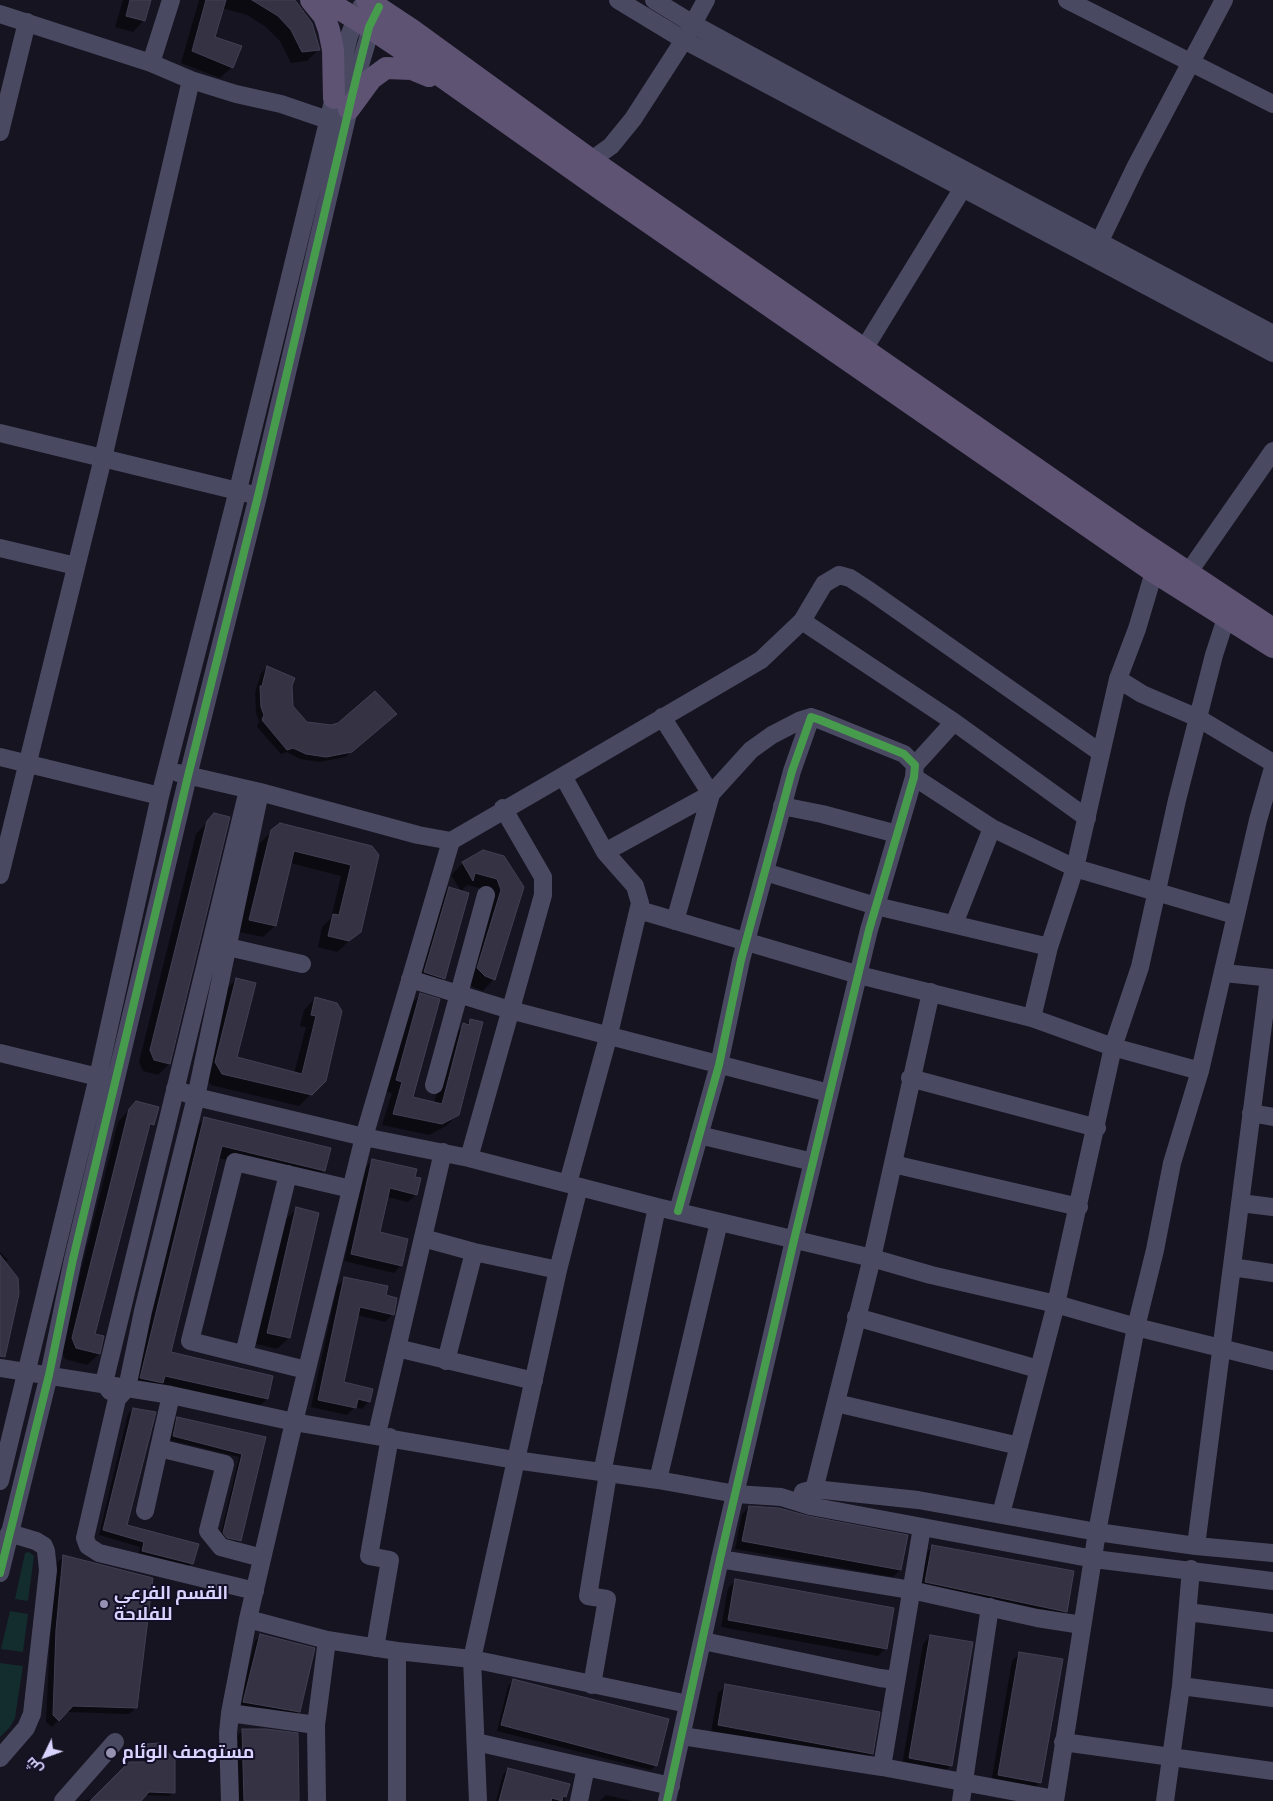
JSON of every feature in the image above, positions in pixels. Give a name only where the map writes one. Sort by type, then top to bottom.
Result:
[{"type":"main road","points":[[311,0],[324,16],[329,30],[341,104]]},
{"type":"main road","points":[[325,0],[367,11],[1154,572],[1218,606],[1273,629]]},
{"type":"main road","points":[[367,11],[473,99]]},
{"type":"main road","points":[[341,104],[386,68],[412,69],[473,99],[583,166],[864,349],[1188,573],[1218,606],[1273,647]]},
{"type":"street","points":[[151,63],[172,0]]},
{"type":"street","points":[[618,0],[684,40],[835,110],[1096,249],[1273,354]]},
{"type":"street","points":[[654,0],[835,110]]},
{"type":"street","points":[[583,166],[611,146],[633,119],[684,40],[706,0]]},
{"type":"street","points":[[1067,0],[1273,104]]},
{"type":"street","points":[[1096,249],[1224,0]]},
{"type":"street","points":[[0,1573],[49,1375],[73,1259],[188,776],[258,496],[341,104],[350,36],[367,11]]},
{"type":"street","points":[[0,14],[151,63],[190,80],[236,94],[281,104],[328,120]]},
{"type":"street","points":[[0,132],[27,22]]},
{"type":"street","points":[[0,875],[103,458],[190,80]]},
{"type":"street","points":[[0,1481],[98,1077],[160,796],[168,771],[238,490],[328,120],[341,104]]},
{"type":"street","points":[[864,349],[968,180]]},
{"type":"street","points":[[1096,249],[1273,334]]},
{"type":"street","points":[[0,433],[258,496]]},
{"type":"street","points":[[1188,573],[1273,451]]},
{"type":"street","points":[[0,548],[76,566]]},
{"type":"street","points":[[1032,1018],[1049,947],[1075,868],[1118,679],[1137,629],[1154,572]]},
{"type":"street","points":[[230,1801],[228,1733],[230,1713],[262,1558],[350,1189],[451,841],[503,808],[563,776],[760,660],[802,621],[824,584],[838,575],[850,578],[1101,753]]},
{"type":"street","points":[[1001,1514],[1080,1207],[1113,1047],[1140,967],[1198,718],[1218,606]]},
{"type":"street","points":[[802,621],[954,722],[1087,818]]},
{"type":"street","points":[[1118,679],[1142,694],[1198,718],[1273,763]]},
{"type":"street","points":[[662,718],[711,794],[675,921]]},
{"type":"street","points":[[605,852],[711,794],[751,750],[801,720],[811,718],[904,754],[914,771],[992,828],[1075,868],[1235,915]]},
{"type":"street","points":[[678,1211],[719,1065],[746,943],[782,806],[811,718]]},
{"type":"street","points":[[476,1742],[586,1767],[669,1794],[720,1559],[794,1240],[876,906],[914,771],[954,722]]},
{"type":"street","points":[[0,757],[160,796]]},
{"type":"street","points":[[682,1736],[964,1781],[1055,1800],[1082,1625],[1136,1327],[1155,1250],[1172,1162],[1200,1071],[1224,973],[1235,915],[1273,768]]},
{"type":"street","points":[[168,771],[254,791],[418,835],[451,841]]},
{"type":"street","points":[[478,1801],[472,1659],[558,1270],[573,1185],[640,903],[634,886],[605,852],[563,776]]},
{"type":"street","points":[[104,1383],[175,1089],[219,944],[254,791]]},
{"type":"street","points":[[782,806],[822,814],[897,834]]},
{"type":"street","points":[[470,1158],[543,895],[543,877],[503,808]]},
{"type":"street","points":[[954,924],[992,828]]},
{"type":"street","points":[[765,872],[876,906],[1049,947]]},
{"type":"street","points":[[434,1085],[486,895]]},
{"type":"street","points":[[638,910],[859,975],[1032,1018],[1113,1047],[1200,1071]]},
{"type":"street","points":[[219,944],[302,964]]},
{"type":"street","points":[[219,944],[196,1097],[86,1534],[88,1546],[99,1553],[255,1591]]},
{"type":"street","points":[[1196,1546],[1251,1113],[1271,978],[1224,973]]},
{"type":"street","points":[[410,979],[510,1010],[609,1034],[829,1094]]},
{"type":"street","points":[[812,1498],[872,1258],[910,1078],[931,992]]},
{"type":"street","points":[[0,1053],[98,1077]]},
{"type":"street","points":[[910,1078],[1096,1128]]},
{"type":"street","points":[[175,1089],[196,1097],[364,1137],[470,1158],[719,1222],[872,1258],[931,1275],[1056,1304],[1136,1327],[1273,1361]]},
{"type":"street","points":[[1251,1113],[1273,1117]]},
{"type":"street","points":[[699,1135],[813,1162]]},
{"type":"street","points":[[375,1648],[390,1560],[369,1556],[396,1348],[443,1152]]},
{"type":"street","points":[[306,1370],[190,1341],[235,1162],[350,1189]]},
{"type":"street","points":[[893,1164],[1080,1207]]},
{"type":"street","points":[[244,1354],[288,1174]]},
{"type":"street","points":[[1240,1202],[1273,1207]]},
{"type":"street","points":[[592,1685],[607,1599],[588,1596],[605,1473],[658,1206]]},
{"type":"street","points":[[658,1480],[719,1222]]},
{"type":"street","points":[[423,1238],[474,1252],[558,1270]]},
{"type":"street","points":[[446,1362],[474,1252]]},
{"type":"street","points":[[1232,1267],[1273,1273]]},
{"type":"street","points":[[856,1317],[1038,1369]]},
{"type":"street","points":[[396,1348],[446,1362],[534,1381]]},
{"type":"street","points":[[0,1368],[104,1383],[122,1393],[171,1395],[294,1422],[515,1460],[658,1480],[736,1494],[781,1497],[918,1500],[1098,1532],[1196,1546],[1273,1553]]},
{"type":"street","points":[[145,1511],[171,1395]]},
{"type":"street","points":[[836,1403],[1019,1446]]},
{"type":"street","points":[[159,1448],[225,1464],[208,1531],[221,1547],[262,1558]]},
{"type":"street","points":[[812,1498],[922,1527],[1094,1559],[1191,1569],[1273,1581]]},
{"type":"street","points":[[882,1767],[922,1527]]},
{"type":"street","points":[[0,1758],[26,1728],[32,1714],[48,1570],[44,1546],[36,1541],[9,1533]]},
{"type":"street","points":[[720,1559],[911,1590],[1082,1625]]},
{"type":"street","points":[[1165,1801],[1181,1686],[1191,1569]]},
{"type":"street","points":[[961,1801],[990,1607]]},
{"type":"street","points":[[1188,1612],[1273,1623]]},
{"type":"street","points":[[248,1619],[327,1640],[397,1651],[472,1659],[688,1704]]},
{"type":"street","points":[[317,1801],[316,1725],[327,1640]]},
{"type":"street","points":[[702,1641],[896,1680]]},
{"type":"street","points":[[397,1651],[397,1801]]},
{"type":"street","points":[[1181,1686],[1273,1698]]},
{"type":"street","points":[[230,1713],[316,1725]]},
{"type":"street","points":[[64,1801],[115,1742]]},
{"type":"street","points":[[1063,1742],[1273,1771]]},
{"type":"street","points":[[579,1801],[586,1767]]},
{"type":"green space","points":[[29,1552],[34,1556],[28,1601],[15,1599],[25,1553]]},
{"type":"green space","points":[[10,1611],[28,1614],[23,1652],[1,1649]]},
{"type":"green space","points":[[0,1663],[23,1666],[15,1718],[10,1727],[0,1737]]},
{"type":"building","points":[[130,0],[151,0],[145,21],[126,16]]},
{"type":"building","points":[[206,0],[226,0],[215,37],[242,46],[233,68],[192,51]]},
{"type":"building","points":[[252,0],[295,0],[312,23],[320,50],[302,52],[291,30],[278,16]]},
{"type":"building","points":[[267,666],[295,678],[292,686],[293,706],[307,722],[331,725],[338,723],[375,691],[397,714],[352,752],[326,757],[306,754],[293,748],[287,750],[262,720],[264,715],[261,707],[260,686],[262,686]]},
{"type":"building","points":[[214,813],[230,817],[170,1064],[154,1060],[150,1050],[207,821]]},
{"type":"building","points":[[280,823],[372,846],[379,855],[361,932],[349,941],[328,936],[333,914],[339,915],[351,865],[294,851],[276,926],[249,920],[271,830]]},
{"type":"building","points":[[483,850],[504,856],[524,887],[495,980],[485,976],[477,968],[501,890],[497,879],[475,873],[473,881],[462,862]]},
{"type":"building","points":[[449,887],[469,893],[445,979],[424,972]]},
{"type":"building","points":[[236,978],[256,983],[237,1057],[302,1074],[316,1016],[311,1015],[315,997],[337,1003],[342,1011],[326,1081],[312,1095],[222,1074],[215,1062]]},
{"type":"building","points":[[420,993],[440,999],[413,1097],[442,1104],[463,1023],[469,1025],[470,1019],[483,1022],[459,1115],[442,1124],[393,1114],[402,1082],[396,1080]]},
{"type":"building","points":[[136,1101],[159,1107],[154,1125],[150,1124],[95,1334],[104,1336],[100,1354],[76,1348],[72,1338],[129,1109]]},
{"type":"building","points":[[204,1117],[331,1148],[325,1171],[222,1146],[171,1352],[273,1376],[268,1399],[165,1376],[163,1383],[140,1378]]},
{"type":"building","points":[[372,1159],[417,1169],[415,1177],[421,1178],[417,1195],[390,1188],[380,1232],[408,1239],[402,1266],[351,1254]]},
{"type":"building","points":[[296,1207],[319,1213],[290,1338],[267,1333]]},
{"type":"building","points":[[0,1255],[18,1278],[19,1294],[5,1357],[0,1356]]},
{"type":"building","points":[[344,1277],[388,1286],[386,1295],[397,1298],[394,1315],[360,1307],[344,1382],[373,1389],[370,1402],[358,1399],[356,1408],[318,1400]]},
{"type":"building","points":[[133,1408],[156,1412],[127,1525],[199,1544],[193,1564],[142,1551],[144,1542],[103,1530]]},
{"type":"building","points":[[177,1417],[266,1437],[241,1541],[227,1538],[223,1533],[242,1454],[173,1436]]},
{"type":"building","points":[[749,1506],[779,1508],[808,1516],[908,1535],[901,1570],[742,1541]]},
{"type":"building","points":[[932,1545],[1074,1571],[1067,1612],[925,1582]]},
{"type":"building","points":[[63,1555],[153,1578],[137,1708],[73,1706],[59,1721],[53,1715],[56,1630]]},
{"type":"building","points":[[735,1579],[894,1608],[887,1649],[728,1620]]},
{"type":"building","points":[[260,1634],[315,1648],[300,1712],[243,1702]]},
{"type":"building","points":[[930,1635],[973,1642],[952,1766],[909,1758]]},
{"type":"building","points":[[1019,1652],[1063,1659],[1041,1783],[998,1775]]},
{"type":"building","points":[[513,1679],[669,1719],[657,1766],[501,1725]]},
{"type":"building","points":[[725,1684],[880,1712],[873,1754],[718,1725]]},
{"type":"building","points":[[242,1729],[266,1729],[298,1733],[299,1801],[244,1801]]},
{"type":"building","points":[[159,1743],[175,1760],[175,1793],[149,1792],[141,1801],[90,1801],[129,1762],[147,1762],[147,1744]]},
{"type":"building","points":[[508,1768],[570,1784],[566,1797],[563,1796],[562,1801],[552,1798],[551,1801],[499,1801]]},
{"type":"cycle path","points":[[0,1573],[49,1375],[73,1259],[188,776],[258,496],[356,79],[369,27],[379,7]]},
{"type":"cycle path","points":[[667,1801],[720,1559],[794,1240],[869,930],[914,777],[915,765],[904,754],[811,717],[792,771],[741,960],[719,1065],[678,1211]]},
{"type":"place","name":"القسم الفرعي للفلاحة","points":[[104,1604]]},
{"type":"place","name":"مستوصف الوئام","points":[[111,1753]]}]
